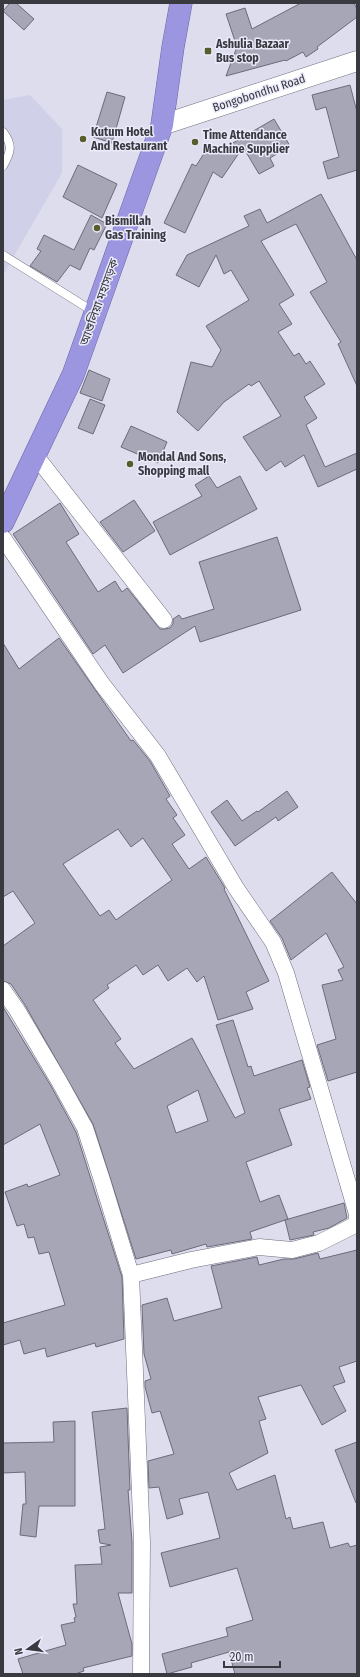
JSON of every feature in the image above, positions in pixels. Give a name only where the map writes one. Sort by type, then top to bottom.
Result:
[{"type":"highway","name":"আশুলিয়া মহাসড়ক","points":[[3,522],[9,499],[35,455],[73,375],[162,125],[181,3]]},
{"type":"street","name":"Bongobondhu Road","points":[[162,125],[357,61]]},
{"type":"street","points":[[35,455],[164,620]]},
{"type":"street","points":[[3,538],[102,684],[158,756],[236,888],[273,942],[286,973],[357,1214]]},
{"type":"street","points":[[3,990],[17,1010],[85,1128],[131,1275],[142,1542],[141,1674]]},
{"type":"street","points":[[131,1275],[191,1260],[259,1248],[292,1250],[319,1243],[355,1225],[357,1218]]},
{"type":"lane","points":[[3,132],[9,140],[10,153],[3,166]]},
{"type":"lane","points":[[3,255],[95,313]]},
{"type":"shaded area","points":[[30,95],[62,129],[62,173],[3,275],[3,100]]},
{"type":"building","points":[[10,3],[16,3],[34,19],[24,30],[3,11]]},
{"type":"building","points":[[301,3],[354,3],[357,9],[357,17],[306,57],[303,52],[286,61],[285,60],[226,76],[237,47],[226,14],[245,8],[252,29]]},
{"type":"building","points":[[350,85],[357,112],[357,170],[328,179],[323,162],[339,157],[326,107],[316,110],[312,95]]},
{"type":"building","points":[[107,92],[125,97],[112,143],[93,137]]},
{"type":"building","points":[[274,119],[290,146],[270,158],[274,166],[259,174],[243,147],[222,178],[213,172],[185,233],[164,223],[192,164],[196,166],[210,144],[219,151]]},
{"type":"building","points":[[78,165],[117,184],[102,218],[63,197]]},
{"type":"building","points":[[321,194],[357,260],[357,386],[338,344],[341,342],[310,292],[327,282],[296,224],[261,241],[294,295],[279,304],[292,324],[278,332],[294,356],[299,353],[306,364],[310,361],[325,384],[304,397],[317,418],[306,425],[325,467],[357,453],[357,469],[318,487],[304,455],[285,467],[281,461],[266,471],[243,437],[281,416],[259,381],[251,386],[249,384],[224,402],[198,431],[177,412],[191,362],[212,367],[221,350],[206,326],[249,300],[231,270],[224,274],[216,255],[199,287],[176,275],[187,255],[249,226],[244,216],[260,209],[267,223]]},
{"type":"building","points":[[91,215],[107,224],[94,250],[90,248],[80,270],[70,265],[57,282],[30,266],[41,251],[37,249],[44,235],[74,250]]},
{"type":"building","points":[[89,370],[110,379],[102,401],[80,393]]},
{"type":"building","points":[[90,399],[105,405],[93,434],[78,428]]},
{"type":"building","points":[[131,426],[167,442],[158,463],[121,447]]},
{"type":"building","points":[[209,476],[217,488],[240,476],[257,509],[170,555],[153,522],[202,496],[195,485]]},
{"type":"building","points":[[134,500],[155,531],[123,552],[100,522]]},
{"type":"building","points":[[60,503],[79,534],[66,542],[98,592],[115,581],[122,592],[127,588],[160,629],[170,628],[173,624],[173,619],[179,615],[182,619],[214,609],[199,562],[277,537],[301,610],[200,642],[195,626],[123,673],[105,645],[93,654],[13,534]]},
{"type":"building","points":[[59,638],[131,741],[133,740],[150,761],[170,796],[166,799],[177,815],[173,818],[185,835],[172,844],[189,869],[206,857],[225,888],[224,889],[269,981],[246,992],[253,1009],[218,1020],[204,976],[197,982],[187,968],[168,981],[158,965],[143,975],[136,965],[107,985],[109,988],[93,1000],[121,1039],[115,1043],[134,1069],[192,1038],[235,1118],[245,1113],[216,1025],[233,1020],[248,1067],[251,1066],[254,1076],[302,1060],[310,1087],[307,1088],[311,1099],[279,1109],[292,1145],[246,1162],[260,1202],[279,1195],[288,1219],[250,1232],[252,1239],[207,1247],[206,1244],[172,1254],[171,1250],[136,1259],[93,1124],[25,1005],[11,984],[3,981],[3,946],[35,923],[13,891],[3,897],[3,643],[19,669]],"holes":[[[118,829],[131,847],[143,838],[172,880],[116,920],[109,910],[100,916],[63,864]],[[198,1090],[208,1121],[176,1133],[167,1106]]]},
{"type":"building","points":[[287,791],[298,807],[278,821],[276,817],[235,846],[211,812],[227,800],[242,821],[257,811],[258,812]]},
{"type":"building","points":[[332,872],[357,904],[357,1072],[328,1081],[317,1045],[336,1039],[322,985],[343,980],[338,970],[344,967],[326,933],[291,960],[282,938],[270,921]]},
{"type":"building","points":[[3,1007],[51,1086],[76,1132],[122,1277],[124,1339],[96,1347],[95,1343],[47,1357],[45,1348],[24,1354],[20,1340],[3,1345],[3,1323],[65,1305],[49,1252],[39,1254],[34,1237],[28,1238],[24,1224],[17,1226],[5,1192],[27,1184],[28,1187],[60,1175],[40,1124],[3,1145]]},
{"type":"building","points":[[344,1203],[347,1218],[329,1228],[313,1232],[314,1235],[290,1240],[285,1220]]},
{"type":"building","points":[[357,1250],[357,1361],[339,1367],[345,1382],[333,1386],[346,1411],[322,1425],[301,1385],[258,1397],[266,1419],[259,1421],[268,1453],[229,1473],[237,1490],[275,1475],[286,1519],[290,1517],[293,1529],[323,1522],[330,1548],[348,1543],[350,1547],[357,1545],[357,1674],[235,1674],[229,1652],[191,1663],[192,1667],[167,1674],[162,1654],[228,1636],[226,1628],[253,1620],[237,1568],[170,1587],[161,1553],[220,1538],[208,1492],[179,1499],[183,1514],[167,1519],[159,1487],[149,1488],[148,1461],[174,1454],[160,1411],[152,1413],[145,1387],[145,1381],[151,1379],[144,1354],[142,1305],[167,1298],[174,1321],[222,1308],[211,1266],[257,1257],[259,1265],[318,1253],[320,1259]]},
{"type":"building","points":[[127,1408],[130,1490],[128,1490],[132,1542],[132,1593],[118,1593],[132,1644],[132,1656],[83,1668],[84,1671],[75,1674],[23,1674],[18,1659],[66,1645],[61,1625],[75,1622],[74,1618],[76,1617],[73,1604],[77,1604],[75,1565],[102,1564],[100,1547],[111,1545],[100,1543],[98,1530],[105,1529],[92,1412]]},
{"type":"building","points":[[75,1421],[75,1506],[39,1506],[36,1537],[20,1535],[23,1504],[26,1504],[25,1472],[3,1473],[3,1443],[54,1442],[53,1422]]},
{"type":"building","points":[[357,1442],[357,1503],[356,1503],[335,1450]]},
{"type":"place","name":"Ashulia Bazaar Bus stop","points":[[208,51]]},
{"type":"place","name":"Kutum Hotel And Restaurant","points":[[83,139]]},
{"type":"place","name":"Time Attendance Machine Supplier","points":[[195,142]]},
{"type":"place","name":"Bismillah Gas Training","points":[[97,228]]},
{"type":"place","name":"Mondal And Sons, Shopping mall","points":[[130,464]]}]
